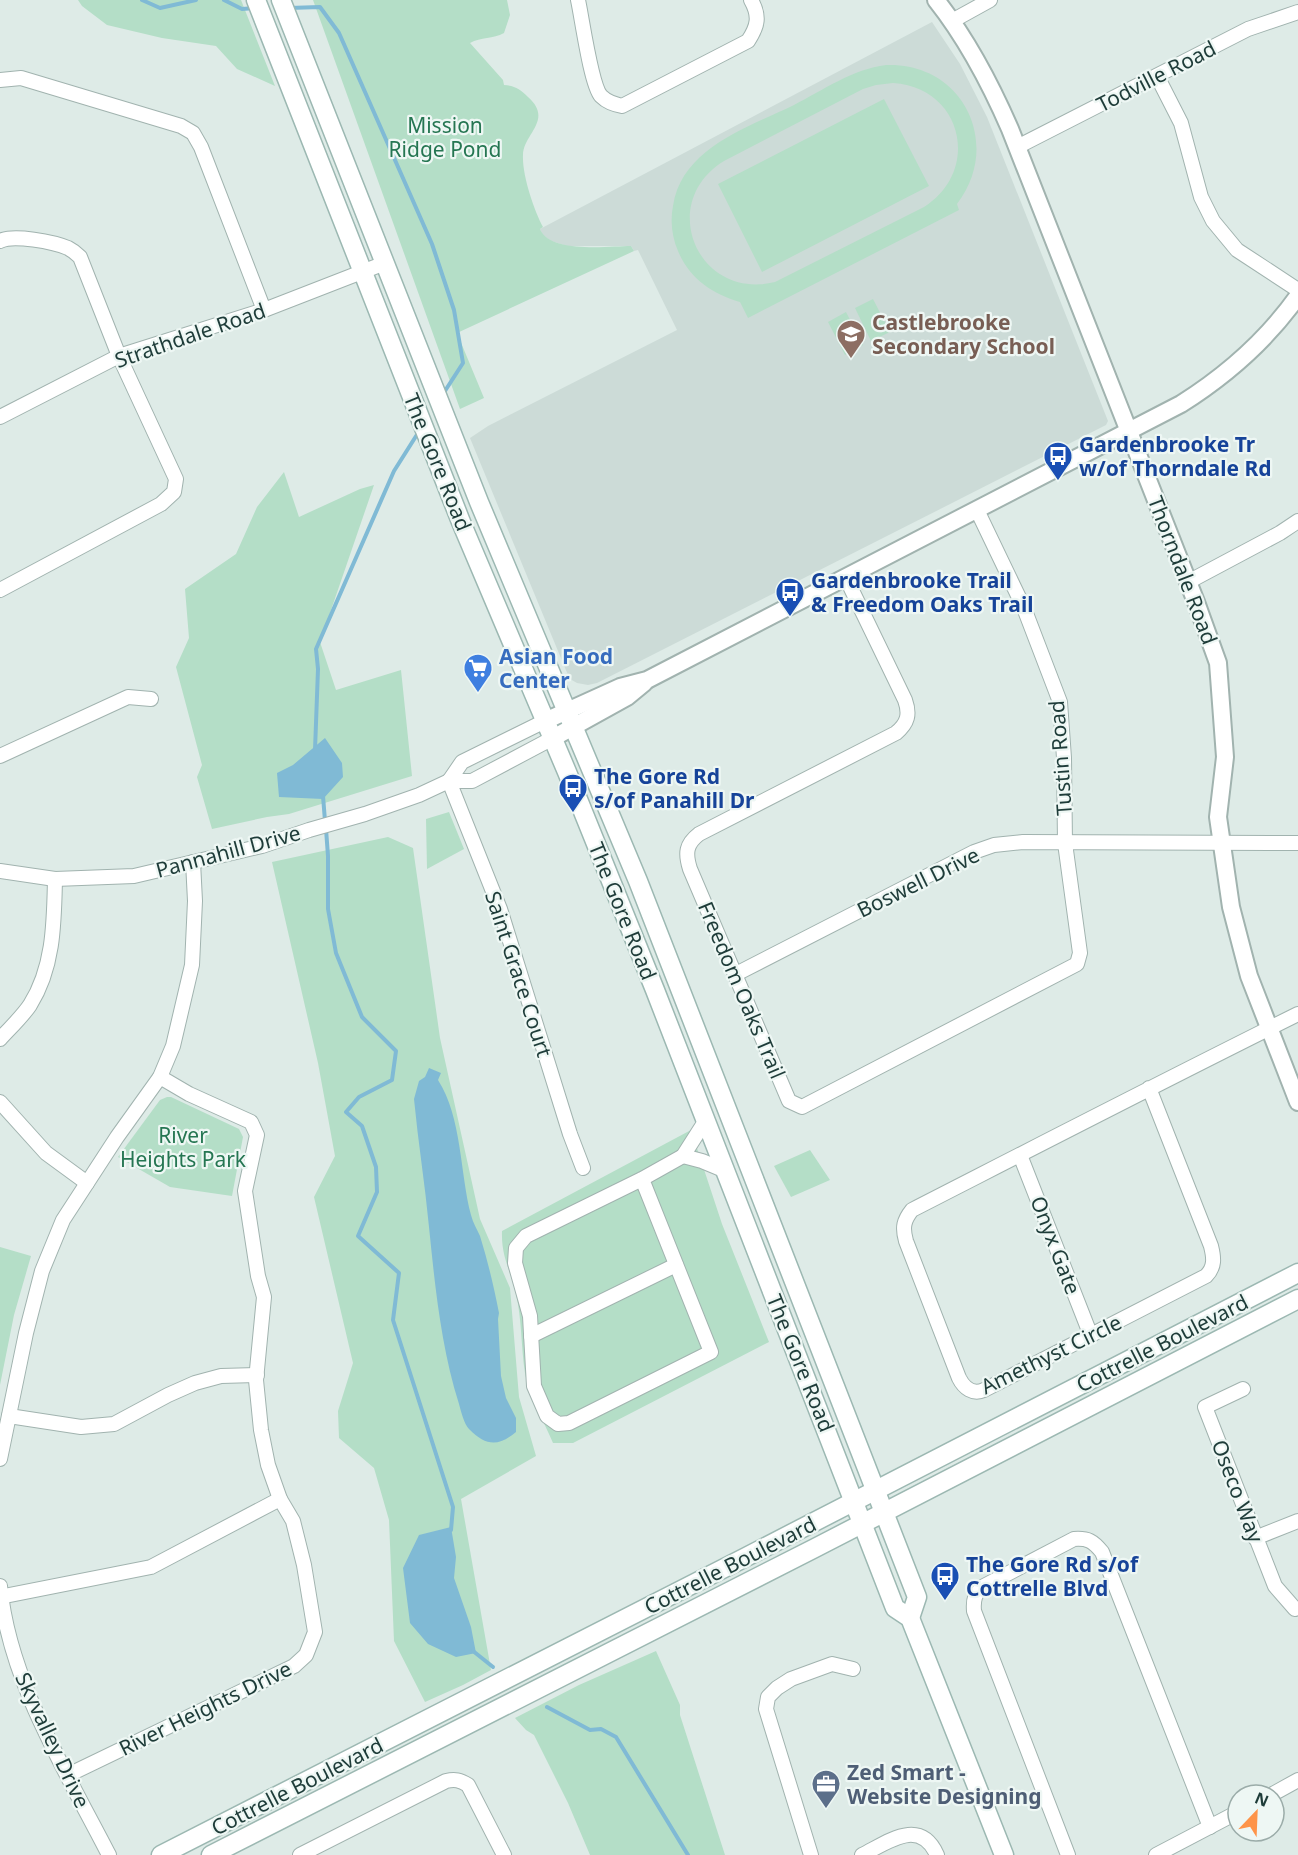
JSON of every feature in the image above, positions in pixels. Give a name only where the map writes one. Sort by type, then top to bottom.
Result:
[{"type":"main road","name":"The Gore Road","points":[[256,0],[432,449],[636,942],[895,1608],[910,1618],[1004,1855]]},
{"type":"main road","name":"The Gore Road","points":[[280,0],[447,421],[659,934],[917,1597],[910,1618]]},
{"type":"main road","points":[[636,942],[659,934]]},
{"type":"main road","points":[[724,1169],[746,1158]]},
{"type":"main road","name":"Cottrelle Boulevard","points":[[161,1855],[1298,1273]]},
{"type":"main road","name":"Cottrelle Boulevard","points":[[211,1855],[884,1513],[1298,1299]]},
{"type":"street","points":[[578,0],[599,94],[611,104],[621,106],[748,41],[758,24],[756,8],[751,0]]},
{"type":"street","name":"Thorndale Road","points":[[936,0],[983,70],[1017,147],[1218,663],[1225,758],[1218,817],[1231,907],[1249,976],[1298,1102]]},
{"type":"street","points":[[952,21],[990,0]]},
{"type":"street","name":"Todville Road","points":[[1017,147],[1248,29],[1298,12]]},
{"type":"street","points":[[1157,76],[1181,123],[1201,197],[1213,221],[1237,250],[1298,290]]},
{"type":"street","points":[[0,80],[21,78],[181,126],[193,133],[201,147],[264,310]]},
{"type":"street","points":[[0,241],[5,238],[20,237],[68,248],[80,257],[119,356],[176,479],[174,492],[161,504],[0,590]]},
{"type":"street","name":"Strathdale Road","points":[[0,417],[119,356],[264,310],[385,263]]},
{"type":"street","points":[[553,738],[571,719],[620,687],[647,680],[1181,404],[1225,375],[1264,338],[1298,296]]},
{"type":"street","name":"Tustin Road","points":[[977,510],[1024,608],[1058,696],[1063,734],[1065,843]]},
{"type":"street","points":[[1188,582],[1298,521]]},
{"type":"street","name":"Freedom Oaks Trail","points":[[846,578],[905,700],[908,717],[904,726],[896,733],[699,834],[691,840],[687,848],[688,863],[789,1101],[801,1107],[1077,964],[1080,953],[1065,843]]},
{"type":"street","points":[[0,756],[128,697],[151,699]]},
{"type":"street","points":[[545,721],[571,719]]},
{"type":"street","name":"Pannahill Drive","points":[[449,781],[462,762],[545,721]]},
{"type":"street","name":"Pannahill Drive","points":[[0,871],[55,879],[134,876],[262,846],[365,814],[419,795],[449,781],[472,781],[553,738]]},
{"type":"street","name":"Saint Grace Court","points":[[449,781],[501,909],[570,1134],[583,1168]]},
{"type":"street","name":"Boswell Drive","points":[[736,974],[974,852],[994,845],[1023,842],[1298,843]]},
{"type":"street","points":[[0,1459],[26,1333],[42,1271],[63,1220],[160,1077],[173,1046],[192,965],[195,901],[193,862]]},
{"type":"street","points":[[0,1040],[30,1005],[48,966],[54,924],[55,879]]},
{"type":"street","name":"Amethyst Circle","points":[[1149,1088],[1211,1246],[1213,1266],[1206,1275],[981,1392],[969,1390],[959,1378],[906,1240],[903,1231],[904,1219],[912,1210],[1149,1088],[1298,1014]]},
{"type":"street","name":"River Heights Drive","points":[[68,1775],[294,1666],[306,1655],[315,1632],[304,1565],[293,1521],[280,1499],[261,1430],[257,1375],[264,1297],[258,1276],[244,1191],[257,1136],[251,1122],[189,1094],[160,1077]]},
{"type":"street","points":[[0,1102],[46,1152],[87,1184]]},
{"type":"street","points":[[642,1179],[711,1352],[569,1423],[558,1424],[547,1416],[534,1386],[530,1316],[515,1263],[516,1248],[526,1236],[642,1179],[683,1156],[706,1120]]},
{"type":"street","name":"Onyx Gate","points":[[1020,1155],[1091,1336]]},
{"type":"street","points":[[683,1156],[724,1169]]},
{"type":"street","points":[[531,1336],[676,1264]]},
{"type":"street","points":[[9,1416],[81,1427],[114,1424],[195,1383],[221,1376],[257,1375]]},
{"type":"street","name":"Oseco Way","points":[[1243,1389],[1205,1407],[1275,1586],[1295,1609]]},
{"type":"street","points":[[0,1593],[151,1567],[280,1499]]},
{"type":"street","points":[[1255,1538],[1298,1521]]},
{"type":"street","points":[[1068,1855],[974,1611],[973,1601],[977,1592],[984,1586],[1074,1539],[1094,1542],[1102,1552],[1210,1827]]},
{"type":"street","name":"Skyvalley Drive","points":[[0,1593],[10,1642],[22,1680],[108,1855]]},
{"type":"street","points":[[811,1855],[766,1709],[768,1697],[791,1679],[832,1664],[853,1669]]},
{"type":"street","points":[[300,1855],[446,1781],[453,1780],[468,1785],[504,1855]]},
{"type":"street","points":[[1156,1855],[1226,1818]]},
{"type":"street","points":[[862,1855],[906,1834],[921,1836],[932,1845],[937,1855]]},
{"type":"shaded area","name":"Castlebrooke Secondary School","points":[[932,22],[960,64],[987,117],[1108,421],[1106,425],[597,683],[588,685],[577,683],[570,679],[565,668],[470,438],[488,426],[677,330],[638,250],[634,251],[631,246],[567,246],[551,241],[542,234],[540,229]]},
{"type":"green space","points":[[78,0],[241,0],[275,86],[237,69],[216,46],[162,38],[107,25],[82,6]]},
{"type":"green space","name":"Mission Ridge Pond","points":[[313,0],[507,0],[510,15],[504,33],[470,43],[503,80],[504,85],[515,87],[523,92],[535,105],[538,120],[524,147],[523,163],[529,192],[543,227],[540,229],[546,237],[567,245],[631,246],[634,251],[457,333],[484,398],[460,409]]},
{"type":"green space","points":[[886,65],[913,68],[936,77],[954,92],[968,111],[975,133],[976,157],[970,181],[957,204],[959,210],[748,318],[740,302],[703,284],[683,261],[674,240],[672,223],[673,206],[679,186],[689,169],[719,142],[838,81],[874,67]],"holes":[[[893,83],[917,88],[935,99],[948,114],[956,133],[958,153],[953,173],[942,191],[924,207],[775,282],[748,284],[725,277],[707,263],[695,244],[690,223],[692,200],[704,179],[724,161],[863,89]]]},
{"type":"green space","points":[[884,99],[929,186],[762,272],[718,184]]},
{"type":"green space","points":[[873,299],[890,332],[871,341],[855,308]]},
{"type":"green space","points":[[846,312],[863,345],[845,355],[828,322]]},
{"type":"green space","points":[[284,472],[299,517],[360,489],[374,485],[320,642],[336,690],[401,670],[412,776],[289,814],[212,829],[197,777],[202,765],[176,667],[189,638],[185,589],[236,554],[257,507]]},
{"type":"green space","points":[[449,812],[464,849],[427,869],[426,819]]},
{"type":"green space","points":[[388,837],[413,848],[440,1038],[480,1219],[510,1288],[519,1397],[536,1456],[461,1499],[491,1670],[425,1702],[394,1641],[389,1520],[374,1468],[339,1438],[338,1411],[353,1363],[314,1197],[335,1156],[318,1063],[272,862]]},
{"type":"green space","name":"River Heights Park","points":[[167,1097],[239,1129],[243,1137],[232,1196],[170,1187],[118,1157],[160,1100]]},
{"type":"green space","points":[[691,1130],[722,1224],[769,1342],[573,1443],[553,1443],[527,1382],[518,1304],[505,1256],[502,1231]]},
{"type":"green space","points":[[810,1150],[830,1180],[791,1197],[774,1166]]},
{"type":"green space","points":[[0,1247],[31,1256],[14,1315],[0,1385]]},
{"type":"green space","points":[[656,1651],[680,1705],[680,1715],[725,1855],[590,1855],[568,1803],[534,1735],[515,1718],[579,1685]]},
{"type":"water","points":[[325,738],[342,763],[343,777],[323,799],[279,797],[277,773],[293,765]]},
{"type":"water","points":[[429,1068],[441,1073],[438,1080],[452,1111],[467,1199],[491,1274],[499,1313],[501,1376],[506,1398],[516,1418],[516,1432],[498,1442],[481,1439],[466,1424],[443,1339],[414,1099],[419,1081],[425,1077]]},
{"type":"water","points":[[451,1527],[456,1557],[454,1578],[471,1627],[476,1653],[456,1657],[428,1644],[410,1623],[403,1568],[419,1535]]},
{"type":"waterway","points":[[142,0],[160,8],[196,0]]},
{"type":"waterway","points":[[224,0],[242,9],[255,8]]},
{"type":"waterway","points":[[289,8],[320,7],[339,33],[432,244],[454,310],[463,363],[443,394]]},
{"type":"waterway","points":[[315,750],[318,669],[316,649],[394,471],[418,433]]},
{"type":"waterway","points":[[323,796],[325,821]]},
{"type":"waterway","points":[[326,829],[328,909],[336,953],[362,1017],[396,1051],[392,1080],[359,1097],[346,1112],[362,1126],[376,1167],[377,1192],[358,1236],[399,1273],[393,1320],[453,1507],[451,1530]]},
{"type":"waterway","points":[[473,1651],[493,1667]]},
{"type":"waterway","points":[[547,1707],[590,1730],[601,1729],[616,1737],[688,1855]]},
{"type":"place","name":"Castlebrooke Secondary School","points":[[851,360]]},
{"type":"place","name":"Gardenbrooke Tr w/of Thorndale Rd","points":[[1058,482]]},
{"type":"place","name":"Gardenbrooke Trail & Freedom Oaks Trail","points":[[790,618]]},
{"type":"place","name":"Asian Food Center","points":[[478,694]]},
{"type":"place","name":"The Gore Rd s/of Panahill Dr","points":[[573,814]]},
{"type":"place","name":"The Gore Rd s/of Cottrelle Blvd","points":[[945,1602]]},
{"type":"place","name":"Zed Smart - Website Designing","points":[[826,1810]]}]
